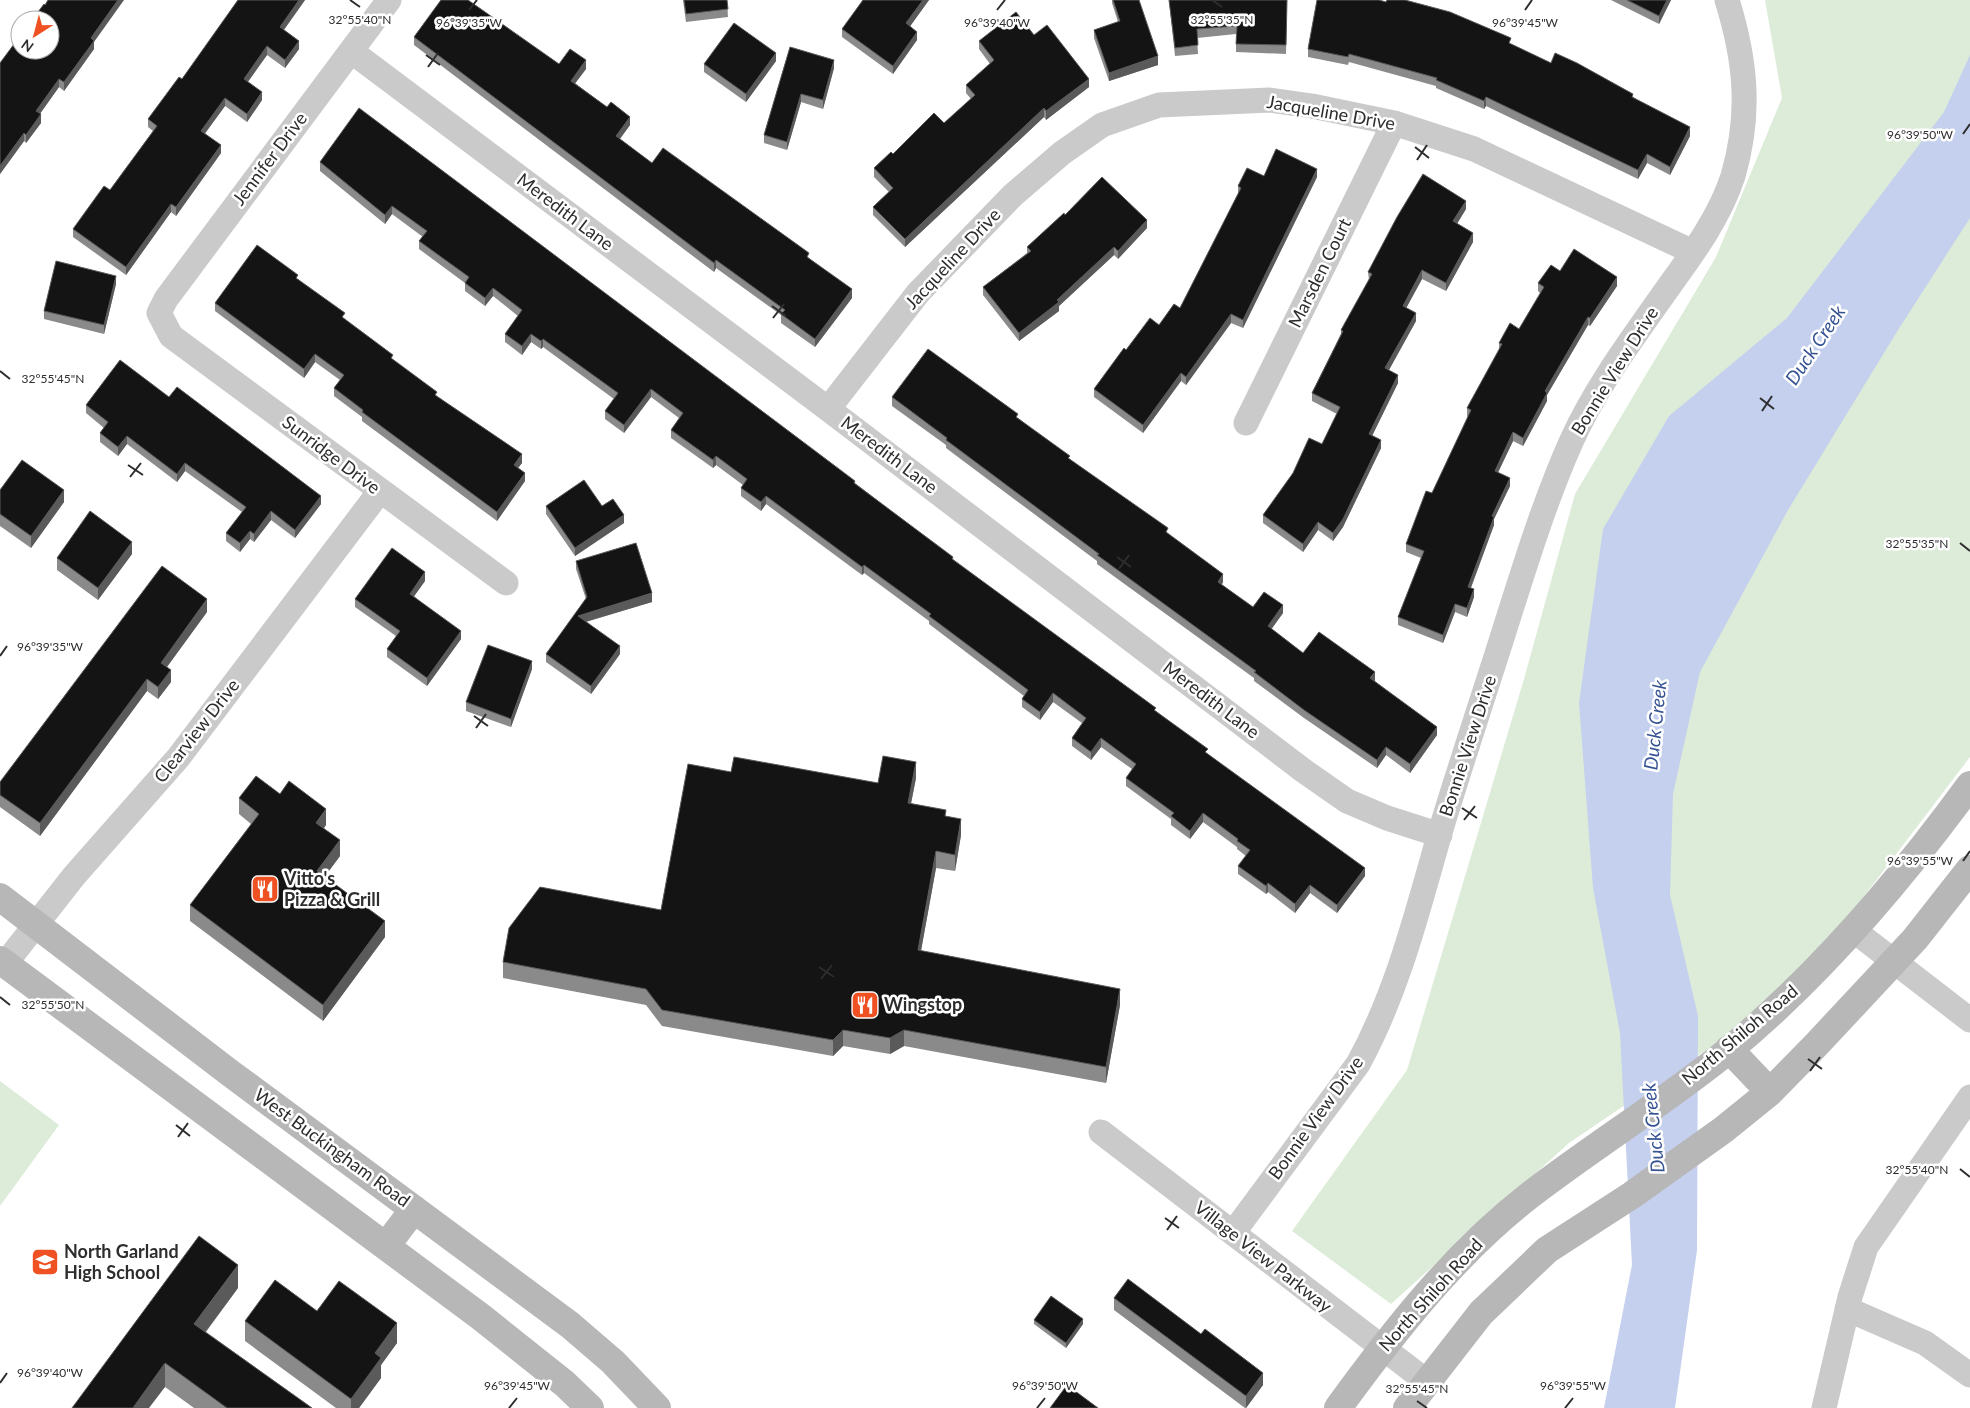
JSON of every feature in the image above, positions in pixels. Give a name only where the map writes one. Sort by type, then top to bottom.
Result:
[{"type":"main road","name":"North Shiloh Road","points":[[1338,1408],[1382,1348],[1427,1295],[1476,1243],[1529,1196],[1729,1049],[1809,977],[1938,828],[1970,785]]},
{"type":"main road","points":[[1407,1408],[1426,1381],[1482,1313],[1547,1250],[1632,1195],[1723,1130],[1770,1092],[1816,1046],[1915,939],[1970,869]]},
{"type":"main road","name":"West Buckingham Road","points":[[0,897],[230,1073],[570,1325],[613,1362],[657,1408]]},
{"type":"main road","points":[[3,962],[506,1336],[565,1384],[590,1408]]},
{"type":"main road","points":[[1729,1049],[1770,1092]]},
{"type":"main road","points":[[386,1246],[414,1209]]},
{"type":"street","name":"Jennifer Drive","points":[[162,320],[159,313],[166,299],[389,0]]},
{"type":"street","name":"Bonnie View Drive","points":[[1233,1233],[1358,1064],[1372,1038],[1413,930],[1440,835],[1536,531],[1572,440],[1632,338],[1693,252],[1719,210],[1732,177],[1746,108],[1739,40],[1727,0]]},
{"type":"street","name":"Meredith Lane","points":[[350,51],[828,409],[1304,772],[1347,800],[1387,818],[1440,835]]},
{"type":"street","name":"Jacqueline Drive","points":[[828,409],[918,293],[1013,196],[1062,153],[1102,124],[1159,105],[1270,100],[1312,106],[1394,123],[1474,149],[1693,252]]},
{"type":"street","name":"Marsden Court","points":[[1246,423],[1394,123]]},
{"type":"street","name":"Sunridge Drive","points":[[162,320],[171,336],[506,582]]},
{"type":"street","name":"Clearview Drive","points":[[3,962],[36,925],[74,876],[178,758],[380,491]]},
{"type":"street","points":[[1852,929],[1893,963],[1970,1020]]},
{"type":"street","points":[[1824,1408],[1847,1308],[1866,1247],[1970,1097]]},
{"type":"street","name":"Village View Parkway","points":[[1101,1132],[1426,1381]]},
{"type":"street","points":[[1847,1308],[1925,1343],[1970,1375]]},
{"type":"green space","points":[[1765,0],[1970,0],[1970,757],[1843,924],[1743,1025],[1569,1143],[1391,1304],[1292,1231],[1407,1070],[1524,679],[1575,494],[1716,257],[1782,98]]},
{"type":"green space","points":[[0,1081],[59,1125],[0,1206]]},
{"type":"water","name":"Duck Creek","points":[[1970,55],[1970,218],[1898,330],[1788,510],[1700,672],[1673,794],[1670,895],[1698,1016],[1697,1250],[1675,1408],[1604,1408],[1632,1265],[1620,1033],[1593,888],[1579,703],[1603,529],[1669,416],[1787,318],[1944,112]]},
{"type":"building","points":[[48,0],[118,0],[91,38],[94,41],[64,82],[59,79],[36,111],[41,114],[26,135],[24,133],[0,166],[0,63],[10,50],[10,60],[60,60],[60,10],[40,10]]},
{"type":"building","points":[[238,0],[299,0],[280,27],[299,41],[285,60],[267,46],[244,79],[262,92],[247,114],[225,98],[201,131],[221,145],[176,207],[171,204],[126,267],[73,229],[104,186],[110,190],[157,126],[148,119],[179,77],[182,79]]},
{"type":"building","points":[[441,0],[468,0],[559,64],[570,49],[586,60],[571,81],[607,107],[611,102],[630,117],[616,136],[652,163],[663,148],[809,253],[807,257],[852,289],[815,339],[781,314],[785,310],[716,260],[714,263],[414,37]]},
{"type":"building","points":[[684,0],[727,0],[728,9],[686,14]]},
{"type":"building","points":[[863,0],[923,0],[906,23],[917,32],[893,66],[842,29]]},
{"type":"building","points":[[1113,0],[1139,0],[1158,56],[1109,73],[1094,30],[1120,21]]},
{"type":"building","points":[[1169,0],[1287,0],[1286,45],[1236,44],[1237,26],[1197,29],[1198,45],[1175,48]]},
{"type":"building","points":[[1317,0],[1379,0],[1386,2],[1387,0],[1405,0],[1450,12],[1511,38],[1509,43],[1551,63],[1555,53],[1577,63],[1633,94],[1632,97],[1690,127],[1670,167],[1647,154],[1638,170],[1486,97],[1484,101],[1436,80],[1437,78],[1349,54],[1348,57],[1308,49]]},
{"type":"building","points":[[1627,0],[1667,0],[1659,16]]},
{"type":"building","points":[[1016,12],[1034,35],[1047,25],[1089,79],[1046,111],[1044,108],[905,239],[873,207],[893,188],[874,168],[891,152],[893,154],[934,113],[944,123],[975,95],[966,85],[994,60],[979,41]]},
{"type":"building","points":[[734,23],[776,53],[746,94],[704,64]]},
{"type":"building","points":[[790,47],[834,60],[823,100],[801,94],[787,142],[764,135]]},
{"type":"building","points":[[359,108],[855,481],[854,483],[953,557],[952,559],[1156,708],[1154,710],[1208,749],[1205,752],[1365,868],[1337,905],[1310,885],[1295,904],[1268,883],[1266,886],[1238,866],[1250,850],[1203,813],[1190,831],[1171,816],[1174,813],[1126,778],[1136,764],[1101,738],[1091,752],[1072,738],[1086,718],[1053,693],[1040,712],[1022,699],[1028,690],[929,616],[931,614],[864,565],[862,567],[766,496],[761,502],[741,488],[747,479],[716,456],[713,460],[671,430],[683,413],[651,389],[624,425],[605,411],[618,393],[543,339],[541,341],[531,334],[522,346],[505,334],[522,310],[493,288],[485,298],[465,283],[469,277],[419,241],[427,231],[392,206],[385,215],[320,162]]},
{"type":"building","points":[[1276,149],[1317,169],[1243,320],[1231,314],[1186,377],[1181,373],[1143,425],[1094,389],[1124,348],[1126,350],[1150,318],[1159,325],[1174,304],[1180,308],[1241,188],[1238,186],[1247,168],[1264,176]]},
{"type":"building","points":[[1423,174],[1466,201],[1453,221],[1473,233],[1446,283],[1422,270],[1403,306],[1416,313],[1385,368],[1398,375],[1369,434],[1381,440],[1343,519],[1333,533],[1318,522],[1303,544],[1263,515],[1293,473],[1309,438],[1322,444],[1340,407],[1312,393],[1343,331],[1341,330],[1372,274],[1368,272],[1397,217]]},
{"type":"building","points":[[1102,177],[1147,220],[1118,251],[1114,247],[1057,300],[1059,302],[1019,333],[983,287],[1031,251],[1027,247],[1064,213],[1065,215]]},
{"type":"building","points":[[257,245],[298,275],[296,278],[345,313],[342,317],[393,355],[391,358],[437,392],[435,395],[522,454],[514,465],[525,473],[497,512],[362,412],[363,410],[334,388],[344,375],[315,354],[304,369],[215,303]]},
{"type":"building","points":[[1574,249],[1617,277],[1590,318],[1588,317],[1545,391],[1547,393],[1523,438],[1513,432],[1495,471],[1510,478],[1492,516],[1494,517],[1468,587],[1474,589],[1467,608],[1455,604],[1443,635],[1398,617],[1424,551],[1406,544],[1426,491],[1432,493],[1471,410],[1467,408],[1502,344],[1499,343],[1510,323],[1519,329],[1544,287],[1538,283],[1551,265],[1560,271]]},
{"type":"building","points":[[56,261],[116,276],[104,325],[44,311]]},
{"type":"building","points":[[928,349],[1018,414],[1016,417],[1070,456],[1068,458],[1168,528],[1166,532],[1223,574],[1218,582],[1253,607],[1264,592],[1283,605],[1268,626],[1303,653],[1319,632],[1375,672],[1370,678],[1437,727],[1410,764],[1386,747],[1377,760],[1304,710],[1254,672],[1256,671],[1097,555],[1099,554],[946,440],[947,438],[892,397]]},
{"type":"building","points":[[120,360],[169,397],[177,387],[321,496],[295,530],[271,511],[254,534],[250,531],[240,543],[226,533],[246,507],[185,463],[177,474],[127,436],[118,447],[100,433],[108,422],[86,405]]},
{"type":"building","points":[[22,460],[64,490],[31,536],[0,514],[0,490]]},
{"type":"building","points":[[584,480],[602,506],[613,499],[624,515],[575,548],[546,506]]},
{"type":"building","points":[[90,511],[132,542],[98,588],[57,558]]},
{"type":"building","points":[[636,543],[652,593],[578,616],[620,646],[591,686],[546,654],[587,597],[576,561]]},
{"type":"building","points":[[392,548],[425,572],[410,594],[461,631],[427,678],[387,649],[400,631],[355,599]]},
{"type":"building","points":[[162,566],[207,599],[161,663],[171,670],[158,687],[147,679],[40,823],[0,795],[0,782]]},
{"type":"building","points":[[488,645],[532,661],[511,719],[466,702]]},
{"type":"building","points":[[883,756],[916,762],[908,803],[946,810],[945,816],[961,819],[955,855],[936,851],[918,950],[1120,989],[1106,1067],[904,1030],[890,1038],[843,1030],[833,1040],[662,1010],[646,989],[503,962],[509,928],[540,887],[661,910],[688,764],[731,772],[734,757],[878,783]]},
{"type":"building","points":[[256,776],[280,794],[289,781],[326,809],[316,823],[340,840],[317,871],[385,921],[323,1005],[190,905],[259,814],[239,798]]},
{"type":"building","points":[[199,1236],[238,1265],[194,1324],[312,1408],[227,1408],[165,1363],[133,1408],[72,1408]]},
{"type":"building","points":[[1128,1279],[1201,1334],[1205,1329],[1263,1373],[1246,1396],[1114,1298]]},
{"type":"building","points":[[275,1280],[317,1311],[339,1281],[397,1323],[375,1353],[381,1358],[351,1399],[245,1321]]},
{"type":"building","points":[[1051,1296],[1083,1319],[1066,1343],[1034,1320]]},
{"type":"building","points":[[1067,1385],[1098,1408],[1050,1408]]},
{"type":"place","name":"Vitto's Pizza & Grill","points":[[265,889]]},
{"type":"place","name":"Wingstop","points":[[865,1005]]},
{"type":"place","name":"North Garland High School","points":[[45,1262]]}]
